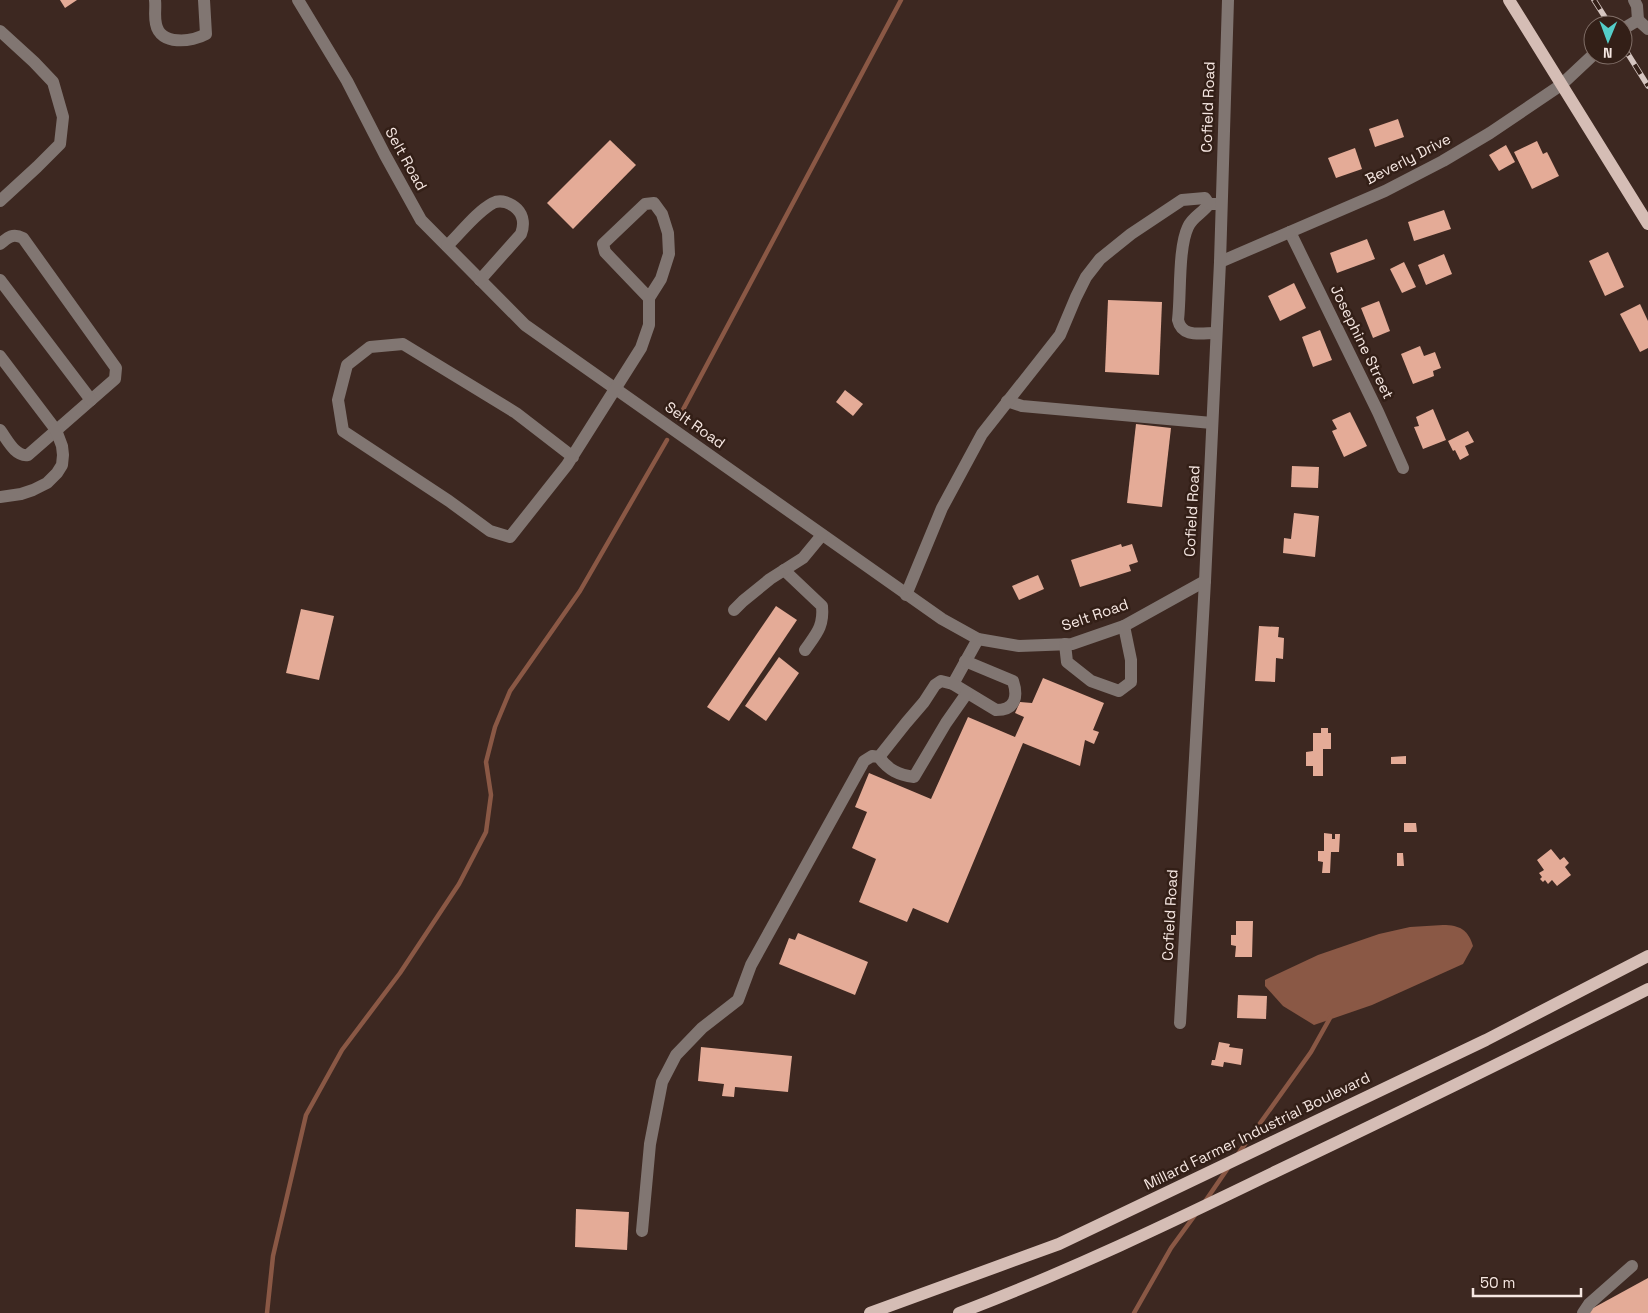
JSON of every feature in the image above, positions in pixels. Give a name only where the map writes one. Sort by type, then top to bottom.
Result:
[{"type":"main road","points":[[1509,0],[1648,224]]},
{"type":"main road","name":"Millard Farmer Industrial Boulevard","points":[[870,1313],[1059,1244],[1486,1040],[1648,956]]},
{"type":"main road","points":[[959,1313],[1009,1294],[1134,1240],[1457,1085],[1648,989]]},
{"type":"street","points":[[155,0],[156,25],[162,34],[173,40],[198,38],[206,34],[204,0]]},
{"type":"street","name":"Selt Road","points":[[298,0],[347,81],[385,155],[422,220],[526,325],[942,619],[978,639],[1019,646],[1072,644],[1124,626],[1205,581]]},
{"type":"street","name":"Cofield Road","points":[[1180,1023],[1205,581],[1220,262],[1215,204],[1228,0]]},
{"type":"street","points":[[1635,3],[1648,29]]},
{"type":"street","points":[[0,31],[34,62],[52,82],[63,117],[60,144],[37,168],[0,201]]},
{"type":"street","name":"Beverly Drive","points":[[1220,262],[1385,191],[1443,161],[1490,133],[1561,85],[1583,64]]},
{"type":"street","points":[[906,595],[942,508],[982,434],[1060,335],[1086,277],[1100,260],[1131,234],[1182,200],[1194,197],[1204,198],[1215,204]]},
{"type":"street","points":[[447,246],[494,202],[508,202],[519,211],[524,225],[521,234],[480,280]]},
{"type":"street","points":[[573,456],[516,413],[403,344],[370,347],[347,365],[338,400],[343,431],[449,501],[490,531],[510,537],[573,456],[640,348],[648,324],[649,298],[661,279],[669,254],[668,233],[662,214],[654,203],[645,204],[603,244],[605,252],[649,298]]},
{"type":"street","points":[[1215,204],[1188,224],[1183,240],[1178,320],[1180,327],[1184,331],[1191,333],[1216,333]]},
{"type":"street","name":"Josephine Street","points":[[1290,232],[1375,406],[1403,468]]},
{"type":"street","points":[[0,244],[12,235],[18,235],[23,238],[116,368],[115,379],[28,455],[23,456],[18,453],[0,430]]},
{"type":"street","points":[[0,280],[91,400]]},
{"type":"street","points":[[0,356],[56,430],[64,455],[62,465],[57,473],[46,483],[21,494],[0,497]]},
{"type":"street","points":[[1008,401],[1022,406],[1212,423]]},
{"type":"street","points":[[734,610],[784,570],[803,558],[822,535]]},
{"type":"street","points":[[784,570],[822,606],[824,619],[805,650]]},
{"type":"street","points":[[1065,644],[1067,662],[1091,680],[1120,691],[1131,682],[1131,660],[1124,626]]},
{"type":"street","points":[[952,684],[978,639]]},
{"type":"street","points":[[880,757],[924,702],[935,685],[941,681],[952,684],[996,710],[1002,710],[1010,706],[1016,698],[1013,681],[964,661]]},
{"type":"street","points":[[880,757],[885,765],[900,775],[914,777],[946,723],[967,693]]},
{"type":"street","points":[[642,1232],[650,1144],[662,1082],[676,1055],[702,1028],[738,1000],[751,965],[854,777],[864,761],[872,756],[880,757]]},
{"type":"street","points":[[1583,1313],[1588,1304],[1632,1266]]},
{"type":"shaded area","points":[[1443,925],[1459,927],[1469,936],[1473,946],[1463,964],[1372,1005],[1314,1025],[1283,1006],[1265,986],[1265,980],[1318,955],[1379,934],[1410,927]]},
{"type":"building","points":[[60,0],[77,0],[65,8]]},
{"type":"building","points":[[1398,119],[1404,137],[1375,147],[1369,129]]},
{"type":"building","points":[[610,140],[636,165],[573,229],[547,203]]},
{"type":"building","points":[[1537,141],[1543,154],[1547,152],[1559,176],[1532,189],[1514,152]]},
{"type":"building","points":[[1506,145],[1515,162],[1499,171],[1489,155]]},
{"type":"building","points":[[1355,148],[1362,169],[1336,178],[1328,158]]},
{"type":"building","points":[[1444,210],[1451,229],[1414,241],[1408,222]]},
{"type":"building","points":[[1367,239],[1375,259],[1337,273],[1330,253]]},
{"type":"building","points":[[1608,252],[1624,287],[1605,296],[1589,261]]},
{"type":"building","points":[[1444,254],[1452,274],[1426,285],[1418,265]]},
{"type":"building","points":[[1404,262],[1416,287],[1402,293],[1390,269]]},
{"type":"building","points":[[1294,283],[1306,308],[1280,321],[1268,296]]},
{"type":"building","points":[[1108,300],[1162,302],[1159,375],[1105,372]]},
{"type":"building","points":[[1379,301],[1390,331],[1373,338],[1361,308]]},
{"type":"building","points":[[1640,304],[1648,321],[1648,348],[1640,352],[1620,314]]},
{"type":"building","points":[[1320,330],[1332,360],[1313,367],[1302,337]]},
{"type":"building","points":[[1420,346],[1424,356],[1435,352],[1441,368],[1433,371],[1434,376],[1413,384],[1401,354]]},
{"type":"building","points":[[845,390],[863,404],[853,416],[836,402]]},
{"type":"building","points":[[1433,409],[1446,440],[1423,449],[1414,427],[1419,426],[1416,417]]},
{"type":"building","points":[[1350,412],[1367,446],[1344,457],[1332,431],[1337,429],[1332,420]]},
{"type":"building","points":[[1136,424],[1171,428],[1162,507],[1127,503]]},
{"type":"building","points":[[1468,431],[1474,442],[1465,446],[1469,455],[1460,460],[1448,441]]},
{"type":"building","points":[[1292,466],[1319,467],[1318,488],[1291,487]]},
{"type":"building","points":[[1294,513],[1319,516],[1315,557],[1283,553],[1284,538],[1291,539]]},
{"type":"building","points":[[1121,544],[1122,547],[1132,544],[1138,562],[1129,565],[1131,571],[1080,587],[1071,560]]},
{"type":"building","points":[[1038,575],[1044,589],[1019,600],[1012,586]]},
{"type":"building","points":[[776,606],[797,620],[729,721],[707,707]]},
{"type":"building","points":[[301,609],[334,616],[319,680],[286,673]]},
{"type":"building","points":[[1259,626],[1279,627],[1278,637],[1284,638],[1283,659],[1276,658],[1275,682],[1255,681]]},
{"type":"building","points":[[779,657],[799,673],[766,721],[745,706]]},
{"type":"building","points":[[1043,678],[1104,703],[1093,730],[1099,732],[1094,744],[1085,740],[1080,766],[1023,743],[948,923],[913,908],[907,922],[859,902],[876,859],[852,848],[867,812],[855,807],[869,773],[931,799],[968,717],[1015,737],[1024,717],[1015,713],[1020,702],[1032,703]]},
{"type":"building","points":[[1321,728],[1328,728],[1328,733],[1331,733],[1331,749],[1323,749],[1323,776],[1313,776],[1313,766],[1306,766],[1306,752],[1313,751],[1313,733],[1321,733]]},
{"type":"building","points":[[1406,756],[1406,764],[1391,764],[1391,757]]},
{"type":"building","points":[[1404,823],[1416,823],[1417,832],[1404,832]]},
{"type":"building","points":[[1324,833],[1332,834],[1332,839],[1335,839],[1335,834],[1340,834],[1339,852],[1331,852],[1330,873],[1322,873],[1323,862],[1318,861],[1318,851],[1324,851]]},
{"type":"building","points":[[1551,849],[1560,860],[1564,857],[1569,863],[1565,867],[1571,875],[1557,886],[1552,880],[1548,884],[1545,880],[1543,882],[1540,879],[1542,877],[1539,873],[1544,870],[1537,860]]},
{"type":"building","points":[[1397,853],[1403,853],[1404,866],[1397,866]]},
{"type":"building","points":[[1236,921],[1253,921],[1252,957],[1235,957],[1236,946],[1231,945],[1231,935],[1236,935]]},
{"type":"building","points":[[798,933],[868,962],[855,995],[779,964],[789,938],[795,940]]},
{"type":"building","points":[[1238,995],[1267,996],[1266,1019],[1237,1018]]},
{"type":"building","points":[[1219,1042],[1230,1044],[1229,1047],[1243,1049],[1241,1065],[1224,1062],[1223,1067],[1211,1065],[1212,1060],[1215,1060]]},
{"type":"building","points":[[701,1047],[792,1056],[788,1092],[735,1087],[734,1097],[722,1096],[724,1084],[698,1081]]},
{"type":"building","points":[[576,1209],[629,1212],[627,1250],[575,1247]]},
{"type":"building","points":[[1648,1278],[1648,1313],[1584,1313]]},
{"type":"waterway","points":[[678,419],[901,0]]},
{"type":"waterway","points":[[267,1313],[273,1256],[306,1115],[342,1050],[400,973],[459,884],[486,832],[491,795],[486,762],[495,727],[510,691],[580,591],[667,440]]},
{"type":"waterway","points":[[1238,1154],[1311,1052],[1330,1018]]},
{"type":"waterway","points":[[1204,1203],[1228,1168]]},
{"type":"waterway","points":[[1134,1313],[1171,1248],[1195,1215]]},
{"type":"railway","points":[[1594,0],[1604,15]]},
{"type":"railway","points":[[1633,62],[1648,86]]}]
